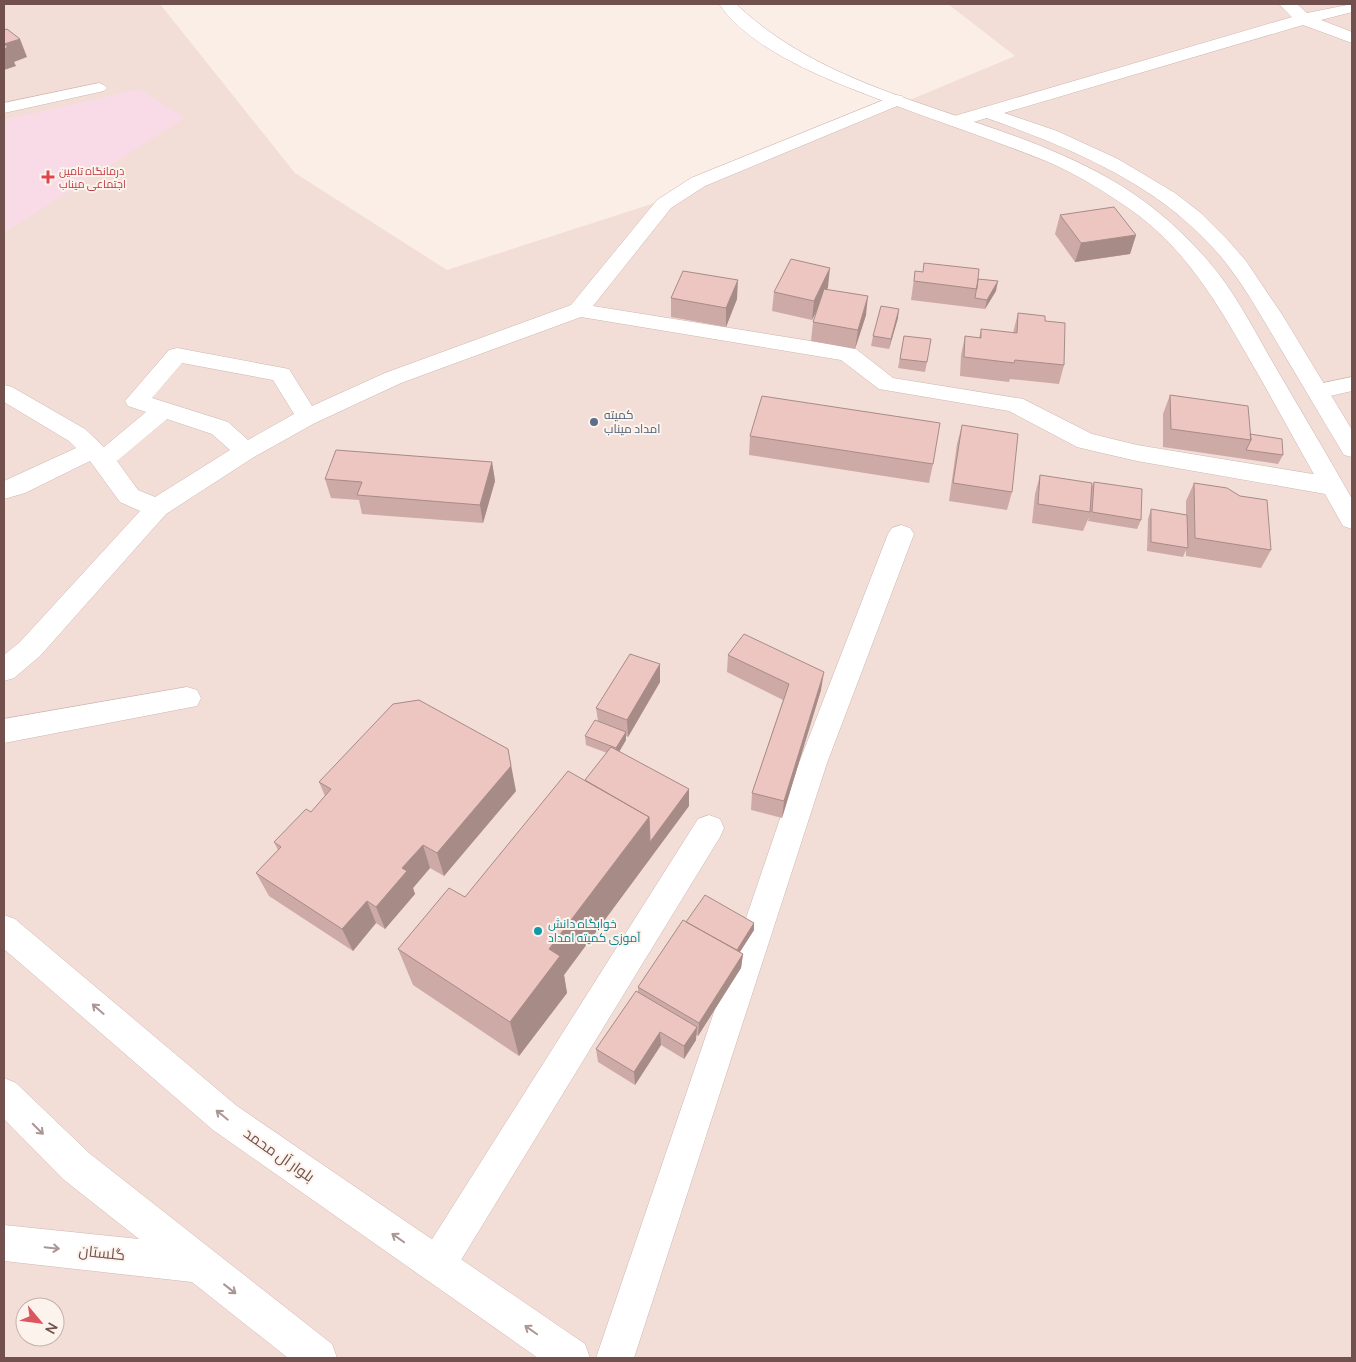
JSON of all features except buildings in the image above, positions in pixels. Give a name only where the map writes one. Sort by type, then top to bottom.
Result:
[{"type":"street","points":[[727,4],[751,28],[785,51],[832,76],[1029,147],[1079,169],[1124,196],[1166,230],[1203,267],[1236,317],[1352,520]]},
{"type":"street","points":[[1286,4],[1304,19],[1352,38]]},
{"type":"street","points":[[957,121],[1304,19],[1352,7]]},
{"type":"street","points":[[579,310],[664,204],[698,182],[896,100]]},
{"type":"street","points":[[988,112],[1046,132],[1100,156],[1151,185],[1198,221],[1238,264],[1272,314],[1352,449]]},
{"type":"street","points":[[4,670],[30,649],[157,508],[246,451],[307,417],[393,378],[579,310],[848,354],[888,384],[1015,404],[1085,441],[1137,453],[1331,486]]},
{"type":"street","points":[[246,451],[220,428],[136,401],[177,355],[281,374],[307,417]]},
{"type":"street","points":[[1317,391],[1352,384]]},
{"type":"street","points":[[4,392],[77,435],[97,455],[129,496],[157,508]]},
{"type":"street","points":[[8,485],[97,455],[163,410]]},
{"type":"street","points":[[615,1358],[813,763],[901,534]]},
{"type":"street","points":[[4,732],[187,698]]},
{"type":"street","points":[[437,1265],[709,828]]},
{"type":"street","name":"بلوار آل محمد","points":[[4,929],[225,1118],[572,1358]]},
{"type":"street","points":[[4,1095],[76,1166],[318,1358]]},
{"type":"street","name":"گلستان","points":[[4,1242],[200,1264]]},
{"type":"lane","points":[[4,108],[99,88]]},
{"type":"shaded area","points":[[4,4],[160,4],[295,173],[447,270],[692,191],[1015,56],[948,4],[1352,4],[1352,1358],[4,1358]]},
{"type":"shaded area","name":"درمانگاه تامین اجتماعی میناب","points":[[140,89],[185,118],[4,233],[4,120]]},
{"type":"place","name":"درمانگاه تامین اجتماعی میناب","points":[[48,177]]},
{"type":"place","name":"کمیته امداد میناب","points":[[594,422]]},
{"type":"place","name":"خوابگاه دانش آموزی کمیته امداد","points":[[538,931]]}]
